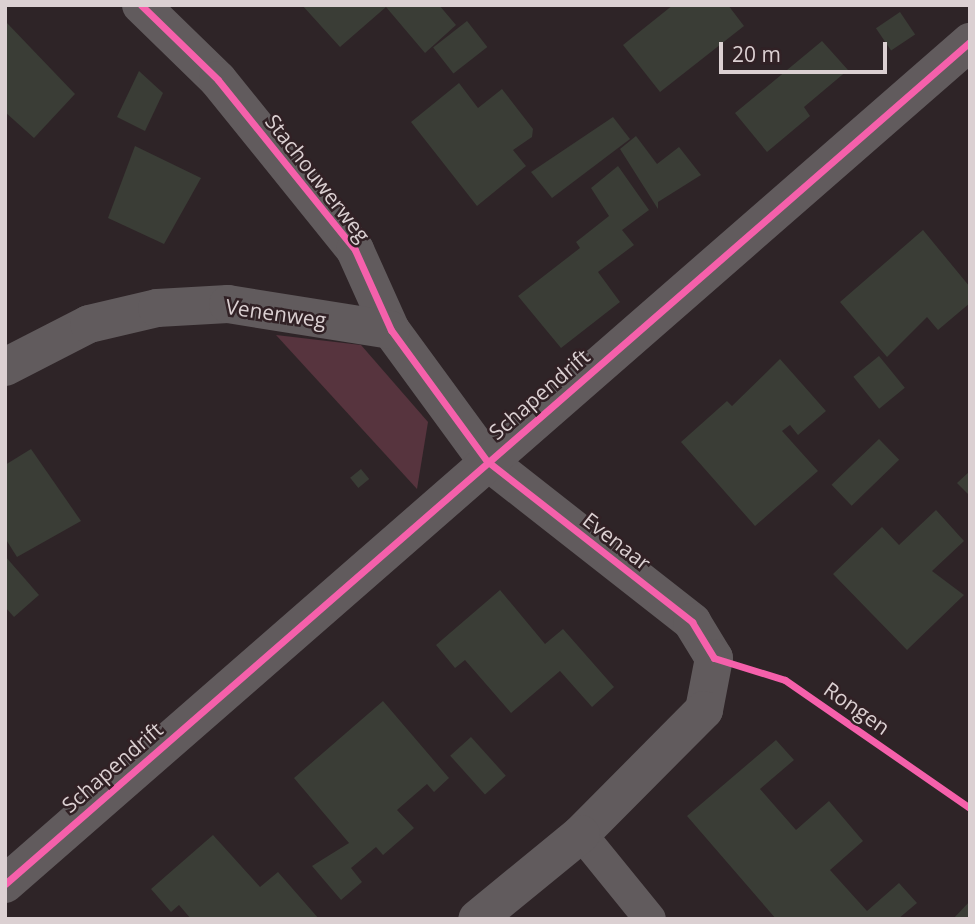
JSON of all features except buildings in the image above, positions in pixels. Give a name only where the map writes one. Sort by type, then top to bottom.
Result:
[{"type":"street","name":"Stachouwerweg","points":[[141,5],[218,80],[355,250],[391,330],[487,461]]},
{"type":"street","name":"Schapendrift","points":[[5,884],[970,42]]},
{"type":"street","name":"Venenweg","points":[[5,367],[89,324],[157,309],[228,304],[391,330]]},
{"type":"street","name":"Evenaar","points":[[477,919],[581,834],[705,710],[714,658],[692,622],[487,461]]},
{"type":"lane","points":[[581,834],[650,919]]},
{"type":"shaded area","points":[[276,335],[361,345],[428,422],[417,489]]},
{"type":"cycle path","name":"Rongen","points":[[141,5],[218,80],[355,250],[391,330],[487,461],[692,622],[714,658],[785,680],[970,808]]},
{"type":"cycle path","points":[[5,884],[970,42]]}]
